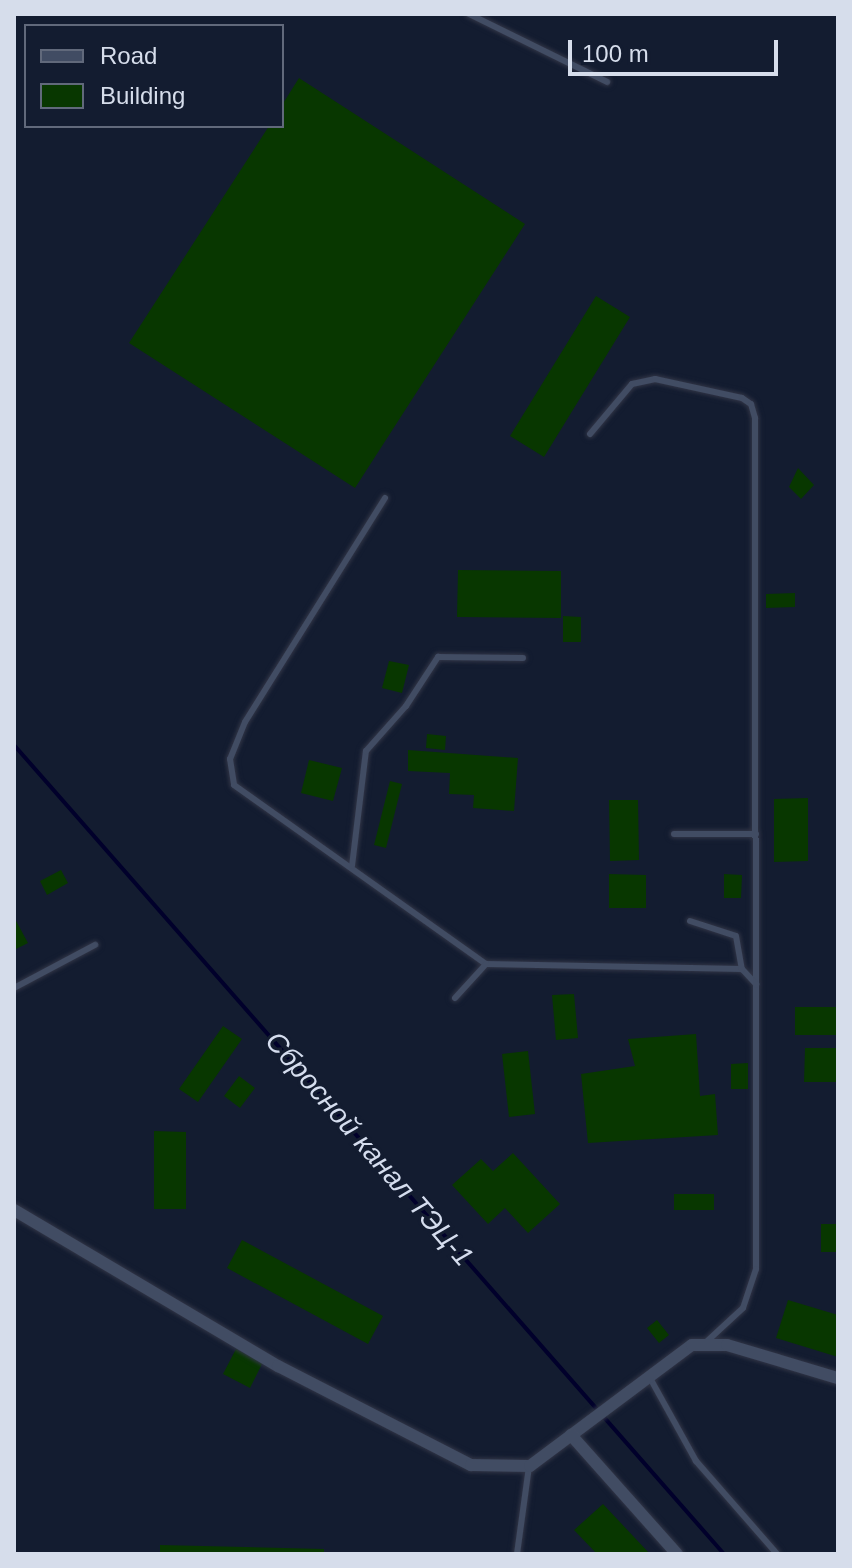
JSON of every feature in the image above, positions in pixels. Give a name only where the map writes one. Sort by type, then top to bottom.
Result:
[{"type":"street","points":[[14,1210],[278,1366],[426,1445],[471,1465],[530,1466],[692,1345],[741,1348],[838,1378]]},
{"type":"street","points":[[571,1435],[677,1554]]},
{"type":"lane","points":[[469,14],[607,82]]},
{"type":"lane","points":[[590,434],[632,384],[655,379],[705,387],[751,404],[756,834],[756,1269],[743,1308],[704,1344]]},
{"type":"lane","points":[[385,498],[245,722],[230,759],[234,785],[486,964],[742,969]]},
{"type":"lane","points":[[352,866],[366,751],[406,706],[438,657],[523,658]]},
{"type":"lane","points":[[674,834],[756,834]]},
{"type":"lane","points":[[690,921],[736,936],[742,969],[756,984]]},
{"type":"lane","points":[[14,988],[95,945]]},
{"type":"lane","points":[[455,998],[486,964]]},
{"type":"lane","points":[[648,1375],[696,1461],[777,1554]]},
{"type":"lane","points":[[517,1554],[530,1466]]},
{"type":"building","points":[[299,78],[525,224],[355,488],[129,343],[268,128],[284,128],[284,102]]},
{"type":"building","points":[[596,296],[630,317],[544,457],[510,436]]},
{"type":"building","points":[[798,468],[814,485],[801,499],[789,487]]},
{"type":"building","points":[[458,570],[561,571],[561,618],[457,617]]},
{"type":"building","points":[[795,593],[795,607],[766,608],[766,594]]},
{"type":"building","points":[[563,616],[581,617],[581,642],[563,642]]},
{"type":"building","points":[[389,661],[409,665],[402,693],[382,688]]},
{"type":"building","points":[[427,734],[446,736],[445,750],[426,748]]},
{"type":"building","points":[[408,750],[518,758],[514,811],[473,808],[474,795],[449,794],[450,773],[408,771]]},
{"type":"building","points":[[309,760],[342,768],[333,801],[301,793]]},
{"type":"building","points":[[390,781],[402,784],[386,848],[374,845]]},
{"type":"building","points":[[808,798],[808,861],[774,862],[774,799]]},
{"type":"building","points":[[609,800],[638,800],[639,860],[610,861]]},
{"type":"building","points":[[61,870],[68,883],[47,895],[40,881]]},
{"type":"building","points":[[609,874],[646,875],[646,908],[609,908]]},
{"type":"building","points":[[724,874],[742,875],[741,898],[724,898]]},
{"type":"building","points":[[14,917],[28,943],[14,950]]},
{"type":"building","points":[[574,994],[578,1038],[556,1040],[552,995]]},
{"type":"building","points":[[795,1007],[837,1007],[837,1035],[795,1035]]},
{"type":"building","points":[[223,1026],[242,1039],[198,1102],[179,1089]]},
{"type":"building","points":[[696,1034],[700,1096],[715,1094],[718,1135],[588,1143],[581,1074],[635,1066],[628,1039]]},
{"type":"building","points":[[805,1048],[838,1048],[838,1082],[804,1082]]},
{"type":"building","points":[[528,1051],[535,1114],[509,1117],[502,1054]]},
{"type":"building","points":[[748,1063],[748,1089],[731,1089],[731,1064]]},
{"type":"building","points":[[239,1076],[255,1088],[240,1108],[224,1096]]},
{"type":"building","points":[[154,1131],[186,1132],[186,1209],[154,1209]]},
{"type":"building","points":[[513,1153],[560,1204],[528,1233],[505,1208],[488,1224],[452,1185],[481,1159],[493,1171]]},
{"type":"building","points":[[674,1194],[714,1194],[714,1210],[674,1210]]},
{"type":"building","points":[[821,1224],[838,1224],[838,1252],[821,1252]]},
{"type":"building","points":[[242,1240],[383,1316],[368,1344],[227,1268]]},
{"type":"building","points":[[788,1300],[838,1315],[838,1357],[776,1338]]},
{"type":"building","points":[[657,1320],[669,1335],[659,1343],[647,1328]]},
{"type":"building","points":[[236,1349],[263,1362],[250,1388],[223,1374]]},
{"type":"building","points":[[603,1504],[650,1554],[597,1554],[574,1530]]},
{"type":"building","points":[[160,1545],[324,1549],[324,1554],[160,1554]]},
{"type":"waterway","name":"Сбросной канал ТЭЦ-1","points":[[14,745],[724,1554]]}]
